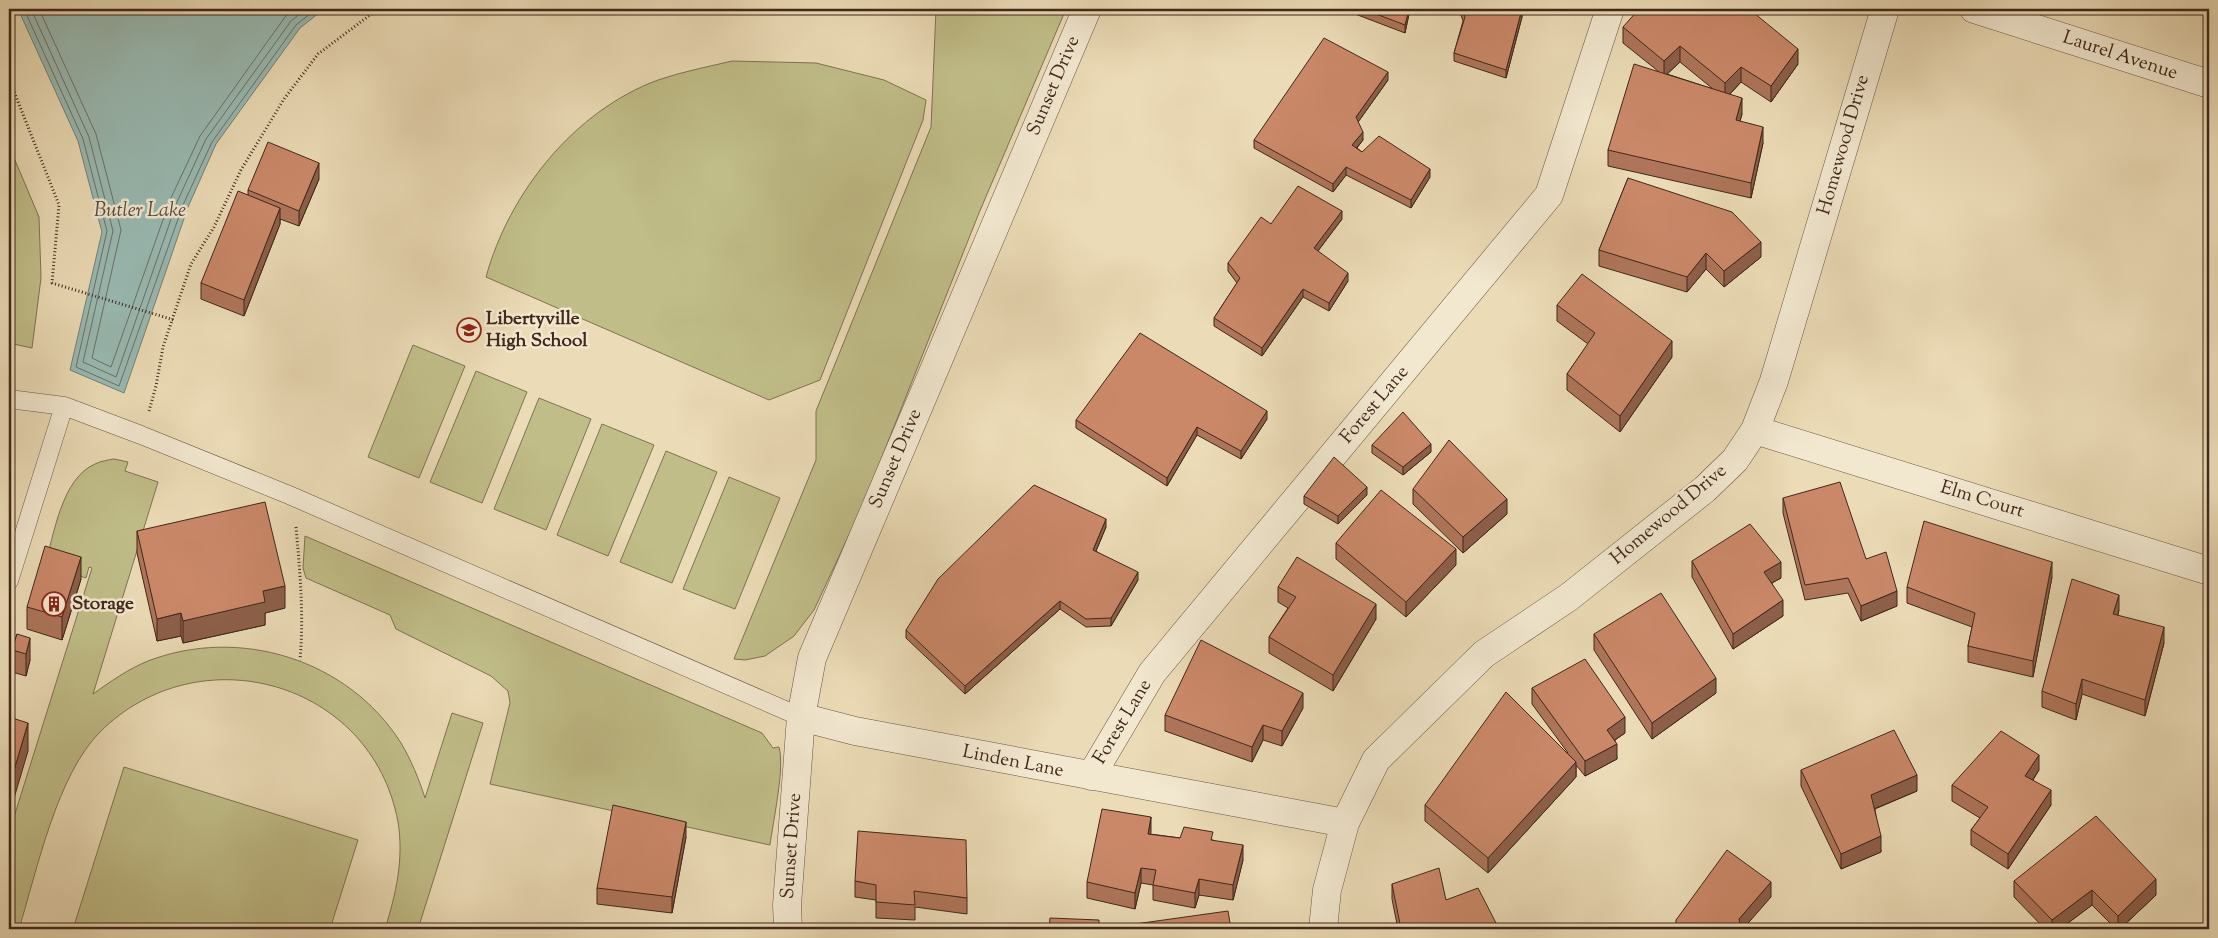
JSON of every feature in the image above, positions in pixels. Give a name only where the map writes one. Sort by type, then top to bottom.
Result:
[{"type":"street","name":"Sunset Drive","points":[[788,929],[787,905],[801,717],[812,658],[1087,9]]},
{"type":"street","name":"Forest Lane","points":[[1091,776],[1152,673],[1548,195],[1610,9]]},
{"type":"street","name":"Homewood Drive","points":[[1323,929],[1327,890],[1345,823],[1376,760],[1484,654],[1569,597],[1705,489],[1735,460],[1755,430],[1774,381],[1884,9]]},
{"type":"street","name":"Laurel Avenue","points":[[1974,9],[2209,84]]},
{"type":"street","name":"Elm Court","points":[[1755,430],[2209,571]]},
{"type":"street","name":"Linden Lane","points":[[801,717],[854,731],[1345,823]]},
{"type":"lane","points":[[9,400],[64,406],[141,434],[289,495],[801,717]]},
{"type":"lane","points":[[9,581],[64,406]]},
{"type":"path","points":[[156,386],[163,347],[174,320],[191,264],[214,227],[241,170],[284,99],[318,54],[378,9]]},
{"type":"path","points":[[9,79],[59,205],[52,283],[174,320]]},
{"type":"path","points":[[296,526],[302,584],[303,630],[300,660]]},
{"type":"shaded area","points":[[936,9],[1066,9],[979,213],[862,507],[814,610],[794,636],[765,656],[745,660],[734,659],[816,460],[816,411],[931,127]]},
{"type":"shaded area","points":[[732,61],[816,63],[884,80],[926,100],[923,120],[820,380],[769,400],[486,277],[511,215],[528,186],[549,159],[573,134],[599,112],[627,94],[667,77]]},
{"type":"shaded area","points":[[9,146],[39,217],[41,278],[32,348],[9,343]]},
{"type":"shaded area","points":[[413,345],[465,366],[419,478],[368,457]]},
{"type":"shaded area","points":[[476,371],[527,392],[482,503],[430,482]]},
{"type":"shaded area","points":[[539,398],[591,419],[546,530],[494,509]]},
{"type":"shaded area","points":[[602,424],[654,445],[608,556],[557,535]]},
{"type":"shaded area","points":[[666,451],[717,472],[672,583],[620,562]]},
{"type":"shaded area","points":[[114,459],[128,462],[125,471],[158,482],[93,694],[141,664],[183,651],[218,647],[254,649],[289,657],[322,671],[352,690],[379,714],[405,749],[425,798],[452,713],[483,723],[418,929],[385,929],[393,903],[398,876],[400,836],[398,822],[382,774],[354,735],[318,705],[276,687],[231,680],[185,684],[140,702],[100,732],[85,750],[60,798],[41,852],[19,929],[9,929],[9,833],[92,568],[89,567],[86,578],[45,565],[61,508],[75,481],[84,471],[95,464]]},
{"type":"shaded area","points":[[729,477],[780,498],[735,609],[683,589]]},
{"type":"shaded area","points":[[305,536],[762,733],[773,748],[779,747],[781,768],[770,845],[490,784],[510,703],[508,691],[491,676],[396,629],[390,615],[306,578],[303,568]]},
{"type":"shaded area","points":[[124,767],[358,840],[330,929],[73,929]]},
{"type":"water","name":"Butler Lake","points":[[18,9],[324,9],[300,28],[216,144],[188,207],[124,393],[70,370],[102,232],[78,141]]},
{"type":"building","points":[[1363,9],[1409,9],[1405,25]]},
{"type":"building","points":[[1462,9],[1522,9],[1506,70],[1454,53],[1465,17]]},
{"type":"building","points":[[1639,9],[1663,9],[1666,11],[1667,9],[1749,9],[1798,49],[1771,86],[1741,67],[1725,83],[1680,46],[1664,61],[1623,27]]},
{"type":"building","points":[[1324,38],[1388,72],[1356,117],[1363,132],[1352,145],[1362,152],[1379,136],[1430,169],[1411,200],[1346,167],[1333,184],[1254,140]]},
{"type":"building","points":[[1634,64],[1742,98],[1736,120],[1763,127],[1751,183],[1608,150]]},
{"type":"building","points":[[268,142],[319,163],[299,211],[248,190]]},
{"type":"building","points":[[1628,178],[1732,212],[1761,242],[1724,271],[1706,253],[1687,277],[1599,250]]},
{"type":"building","points":[[1298,186],[1342,211],[1314,248],[1348,273],[1329,303],[1303,289],[1262,348],[1214,318],[1240,278],[1228,263],[1261,217],[1271,224]]},
{"type":"building","points":[[238,191],[280,208],[244,300],[201,283]]},
{"type":"building","points":[[1582,274],[1672,341],[1620,416],[1567,374],[1595,333],[1557,305]]},
{"type":"building","points":[[1140,333],[1267,411],[1241,451],[1197,427],[1167,478],[1076,420]]},
{"type":"building","points":[[1403,412],[1431,444],[1403,467],[1372,445]]},
{"type":"building","points":[[1449,440],[1507,499],[1463,537],[1413,489]]},
{"type":"building","points":[[1334,457],[1367,487],[1338,516],[1304,496]]},
{"type":"building","points":[[1840,482],[1866,559],[1886,552],[1897,591],[1861,606],[1848,578],[1805,585],[1783,498]]},
{"type":"building","points":[[1034,485],[1106,519],[1093,550],[1138,572],[1111,618],[1086,619],[1060,601],[965,686],[906,630],[938,579]]},
{"type":"building","points":[[1381,490],[1456,549],[1406,602],[1336,543]]},
{"type":"building","points":[[265,502],[285,586],[263,591],[265,602],[183,621],[181,613],[157,619],[137,531]]},
{"type":"building","points":[[1924,521],[2052,562],[2033,661],[1968,646],[1975,613],[1907,587]]},
{"type":"building","points":[[1750,524],[1781,562],[1764,572],[1783,600],[1733,634],[1692,561]]},
{"type":"building","points":[[45,546],[81,557],[62,617],[27,607]]},
{"type":"building","points":[[1297,557],[1376,604],[1333,675],[1269,637],[1296,597],[1278,587]]},
{"type":"building","points":[[2072,579],[2119,595],[2113,614],[2164,627],[2145,700],[2082,679],[2076,704],[2042,691]]},
{"type":"building","points":[[1661,593],[1716,678],[1652,723],[1594,634]]},
{"type":"building","points":[[17,634],[30,638],[26,654],[12,650]]},
{"type":"building","points":[[1201,640],[1303,693],[1282,731],[1263,725],[1252,747],[1165,715]]},
{"type":"building","points":[[1585,659],[1625,717],[1607,730],[1617,744],[1585,761],[1532,688]]},
{"type":"building","points":[[1506,692],[1576,762],[1488,858],[1425,805]]},
{"type":"building","points":[[9,717],[28,723],[9,787]]},
{"type":"building","points":[[1894,730],[1917,775],[1871,795],[1881,836],[1841,854],[1801,770]]},
{"type":"building","points":[[2001,731],[2039,755],[2025,776],[2051,790],[2008,854],[1971,830],[1988,807],[1952,785]]},
{"type":"building","points":[[613,805],[686,822],[672,897],[597,888]]},
{"type":"building","points":[[1102,809],[1151,817],[1148,834],[1180,838],[1184,827],[1213,832],[1211,840],[1243,845],[1233,885],[1199,879],[1195,893],[1153,885],[1156,870],[1141,868],[1135,893],[1087,882]]},
{"type":"building","points":[[2096,816],[2156,879],[2118,916],[2092,890],[2052,920],[2014,881]]},
{"type":"building","points":[[858,831],[966,840],[967,898],[914,891],[915,905],[876,902],[876,885],[855,881]]},
{"type":"building","points":[[1727,850],[1771,882],[1739,919],[1741,929],[1676,929],[1676,920]]},
{"type":"building","points":[[1439,868],[1446,900],[1478,888],[1496,923],[1480,929],[1401,929],[1392,884]]},
{"type":"building","points":[[1228,911],[1231,929],[1128,929],[1128,925]]},
{"type":"building","points":[[1050,918],[1099,920],[1099,929],[1049,929]]},
{"type":"place","name":"Libertyville High School","points":[[469,330]]},
{"type":"place","name":"Storage","points":[[54,604]]}]
